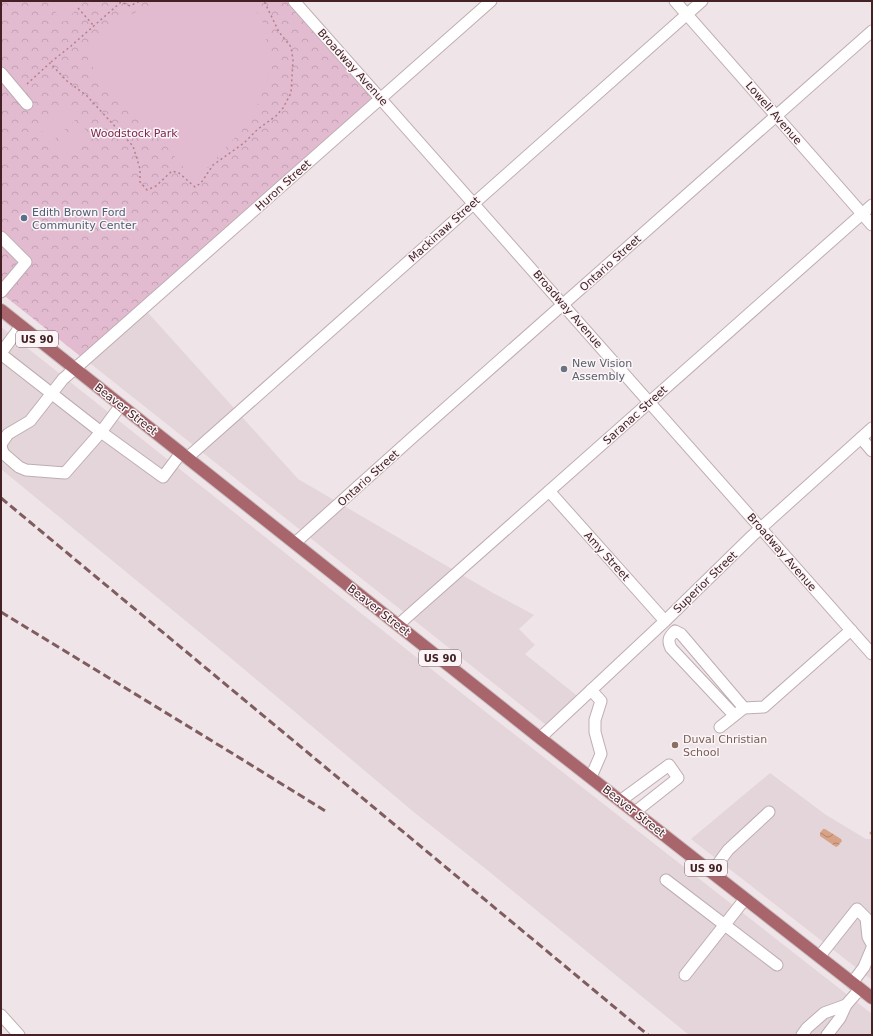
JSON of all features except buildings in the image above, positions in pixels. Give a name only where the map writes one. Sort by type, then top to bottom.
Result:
[{"type":"main road","name":"Beaver Street","points":[[1,310],[590,778],[872,998]]},
{"type":"street","name":"Broadway Avenue","points":[[294,1],[872,654]]},
{"type":"street","name":"Huron Street","points":[[1,445],[8,434],[30,420],[63,379],[74,368],[491,1]]},
{"type":"street","name":"Lowell Avenue","points":[[675,1],[872,225]]},
{"type":"street","name":"Mackinaw Street","points":[[101,432],[163,477],[184,455],[474,203],[702,1]]},
{"type":"street","name":"Ontario Street","points":[[295,543],[872,31]]},
{"type":"street","points":[[1,73],[27,104]]},
{"type":"street","name":"Saranac Street","points":[[398,625],[872,205]]},
{"type":"street","points":[[1,237],[26,262],[1,292]]},
{"type":"street","points":[[21,326],[1,354],[101,432]]},
{"type":"street","points":[[1,445],[4,454],[19,467],[26,470],[65,473],[101,432],[122,405]]},
{"type":"street","name":"Superior Street","points":[[540,738],[761,528],[872,428]]},
{"type":"street","points":[[861,438],[872,451]]},
{"type":"street","name":"Amy Street","points":[[549,491],[665,620]]},
{"type":"street","points":[[720,727],[744,708],[764,707],[851,630]]},
{"type":"street","points":[[734,715],[671,648],[668,642],[669,637],[675,631],[681,634],[744,708]]},
{"type":"street","points":[[590,778],[601,754],[595,732],[594,720],[600,701],[591,690]]},
{"type":"street","points":[[620,801],[669,765],[678,778],[635,812]]},
{"type":"street","points":[[712,872],[728,850],[769,812]]},
{"type":"street","points":[[666,880],[777,965]]},
{"type":"street","points":[[685,975],[745,899]]},
{"type":"street","points":[[819,956],[857,909],[866,918],[868,937],[872,944]]},
{"type":"street","points":[[827,1035],[840,1018],[856,986],[872,948]]},
{"type":"street","points":[[802,1035],[807,1028],[824,1013],[846,1005]]},
{"type":"street","points":[[1,1015],[19,1035]]},
{"type":"path","points":[[27,84],[50,63],[72,46],[120,2],[130,6],[140,1]]},
{"type":"path","points":[[50,63],[67,82],[87,96],[133,146],[140,169],[140,182],[147,190],[156,186],[172,171],[179,173],[195,187],[201,183],[213,166],[244,143],[258,129],[276,116],[283,108],[291,93],[293,60],[290,47],[279,32],[264,1]]},
{"type":"path","points":[[78,8],[94,26]]},
{"type":"shaded area","points":[[141,305],[298,479],[493,593],[534,615],[519,629],[535,645],[525,654],[586,703],[555,732],[81,356]]},
{"type":"shaded area","points":[[1,327],[450,684],[872,1014],[872,1035],[689,1035],[415,813],[232,659],[1,469]]},
{"type":"shaded area","points":[[770,773],[826,815],[866,839],[872,839],[872,980],[691,839]]},
{"type":"green space","name":"Woodstock Park","points":[[1,1],[287,1],[374,97],[141,305],[80,356],[1,293]]},
{"type":"green space","points":[[46,1],[85,1],[64,22]]},
{"type":"green space","points":[[157,1],[248,1],[262,19],[272,69],[251,120],[195,181],[140,114],[114,93],[88,61],[89,44],[122,19]]},
{"type":"green space","points":[[66,108],[76,119],[52,142],[41,130]]},
{"type":"green space","points":[[80,123],[90,135],[65,157],[55,145]]},
{"type":"water","points":[[823,829],[841,839],[842,841],[838,846],[836,847],[820,836]]},
{"type":"railway","points":[[1,498],[648,1035]]},
{"type":"railway","points":[[1,612],[327,812]]},
{"type":"place","name":"Edith Brown Ford Community Center","points":[[24,218]]},
{"type":"place","name":"New Vision Assembly","points":[[564,369]]},
{"type":"place","name":"Duval Christian School","points":[[675,745]]}]
